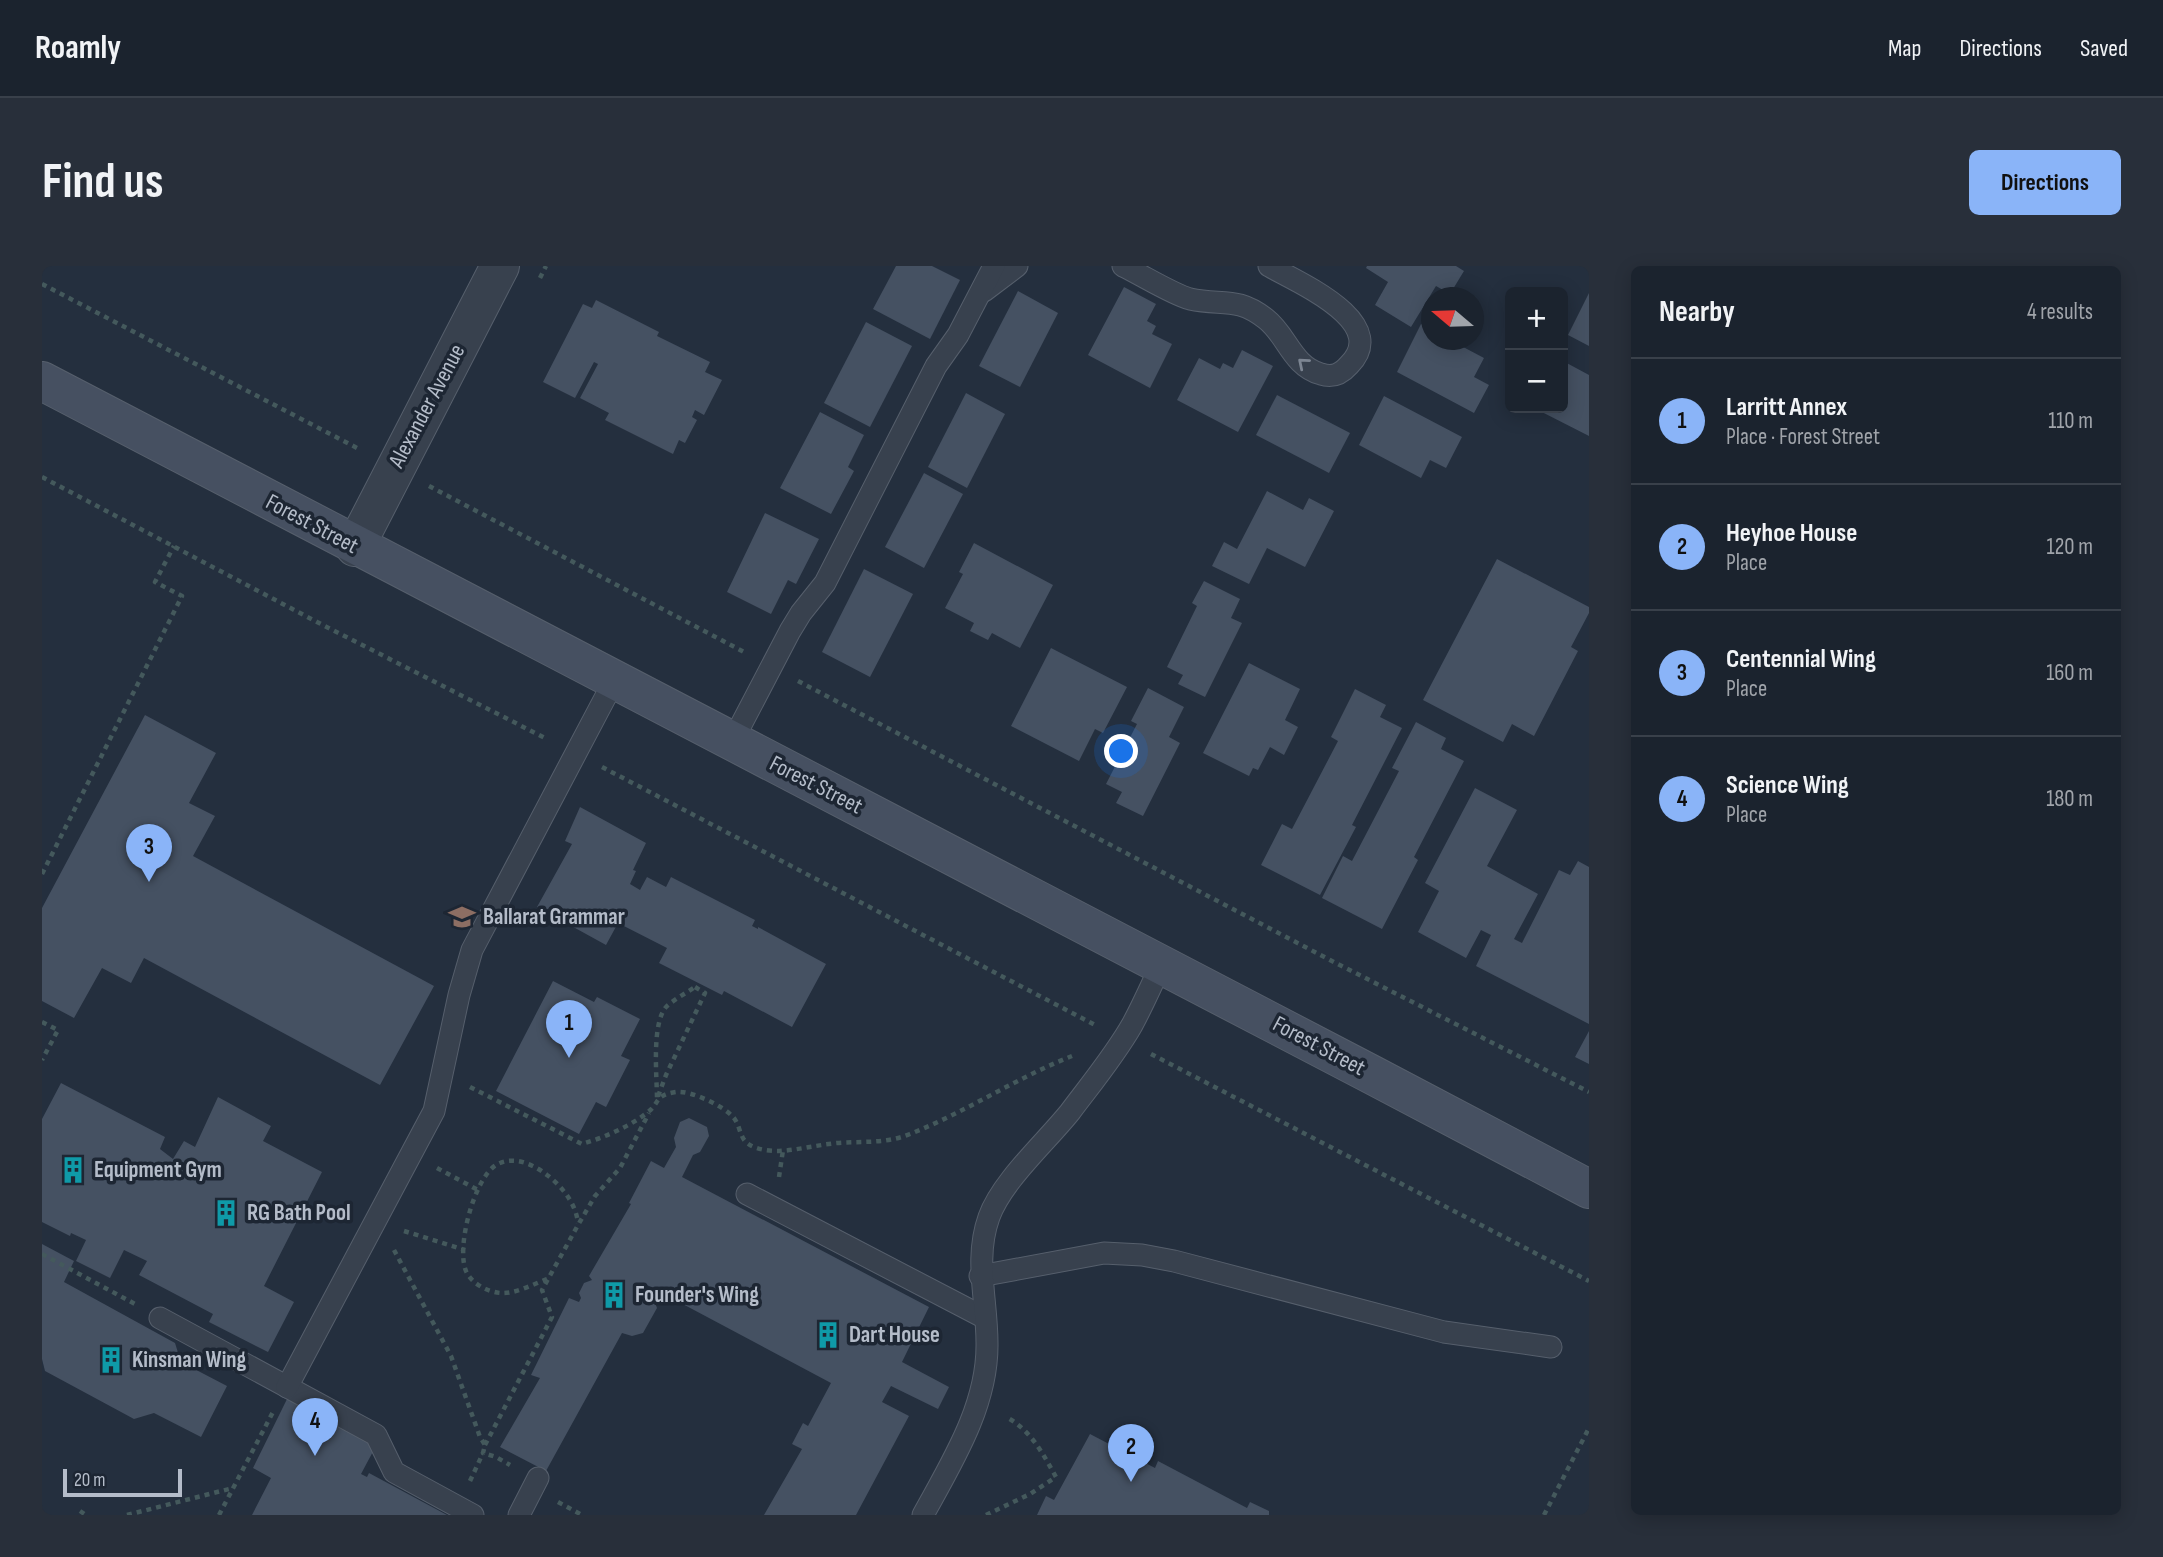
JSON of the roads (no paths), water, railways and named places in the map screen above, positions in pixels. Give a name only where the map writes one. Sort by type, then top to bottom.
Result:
[{"type":"street","name":"Alexander Avenue","points":[[355,547],[500,266]]},
{"type":"street","name":"Forest Street","points":[[42,382],[355,547],[1162,963],[1589,1189]]},
{"type":"lane","points":[[732,742],[801,613],[825,583],[936,366],[958,335],[994,266]]},
{"type":"lane","points":[[976,300],[992,284],[1017,266]]},
{"type":"lane","points":[[1124,266],[1189,299],[1239,303],[1250,307],[1269,322],[1296,358],[1313,372],[1336,376],[1351,364],[1360,344],[1359,330],[1353,320],[1332,302],[1269,266]]},
{"type":"lane","points":[[287,1387],[434,1111],[459,995],[472,950],[615,679]]},
{"type":"lane","points":[[923,1515],[962,1442],[977,1402],[986,1361],[980,1276],[985,1235],[997,1201],[1071,1110],[1123,1039],[1162,963]]},
{"type":"lane","points":[[747,1194],[985,1318]]},
{"type":"lane","points":[[980,1276],[1086,1255],[1142,1255],[1444,1332],[1550,1347]]},
{"type":"lane","points":[[160,1318],[376,1435],[394,1472],[473,1515]]},
{"type":"lane","points":[[519,1515],[536,1482]]},
{"type":"place","name":"Centennial Wing","points":[[149,882]]},
{"type":"place","name":"Ballarat Grammar","points":[[462,917]]},
{"type":"place","name":"Larritt Annex","points":[[569,1058]]},
{"type":"place","name":"Equipment Gym","points":[[73,1170]]},
{"type":"place","name":"RG Bath Pool","points":[[226,1213]]},
{"type":"place","name":"Founder's Wing","points":[[614,1295]]},
{"type":"place","name":"Dart House","points":[[828,1335]]},
{"type":"place","name":"Kinsman Wing","points":[[111,1360]]},
{"type":"place","name":"Science Wing","points":[[315,1456]]},
{"type":"place","name":"Heyhoe House","points":[[1131,1482]]}]
